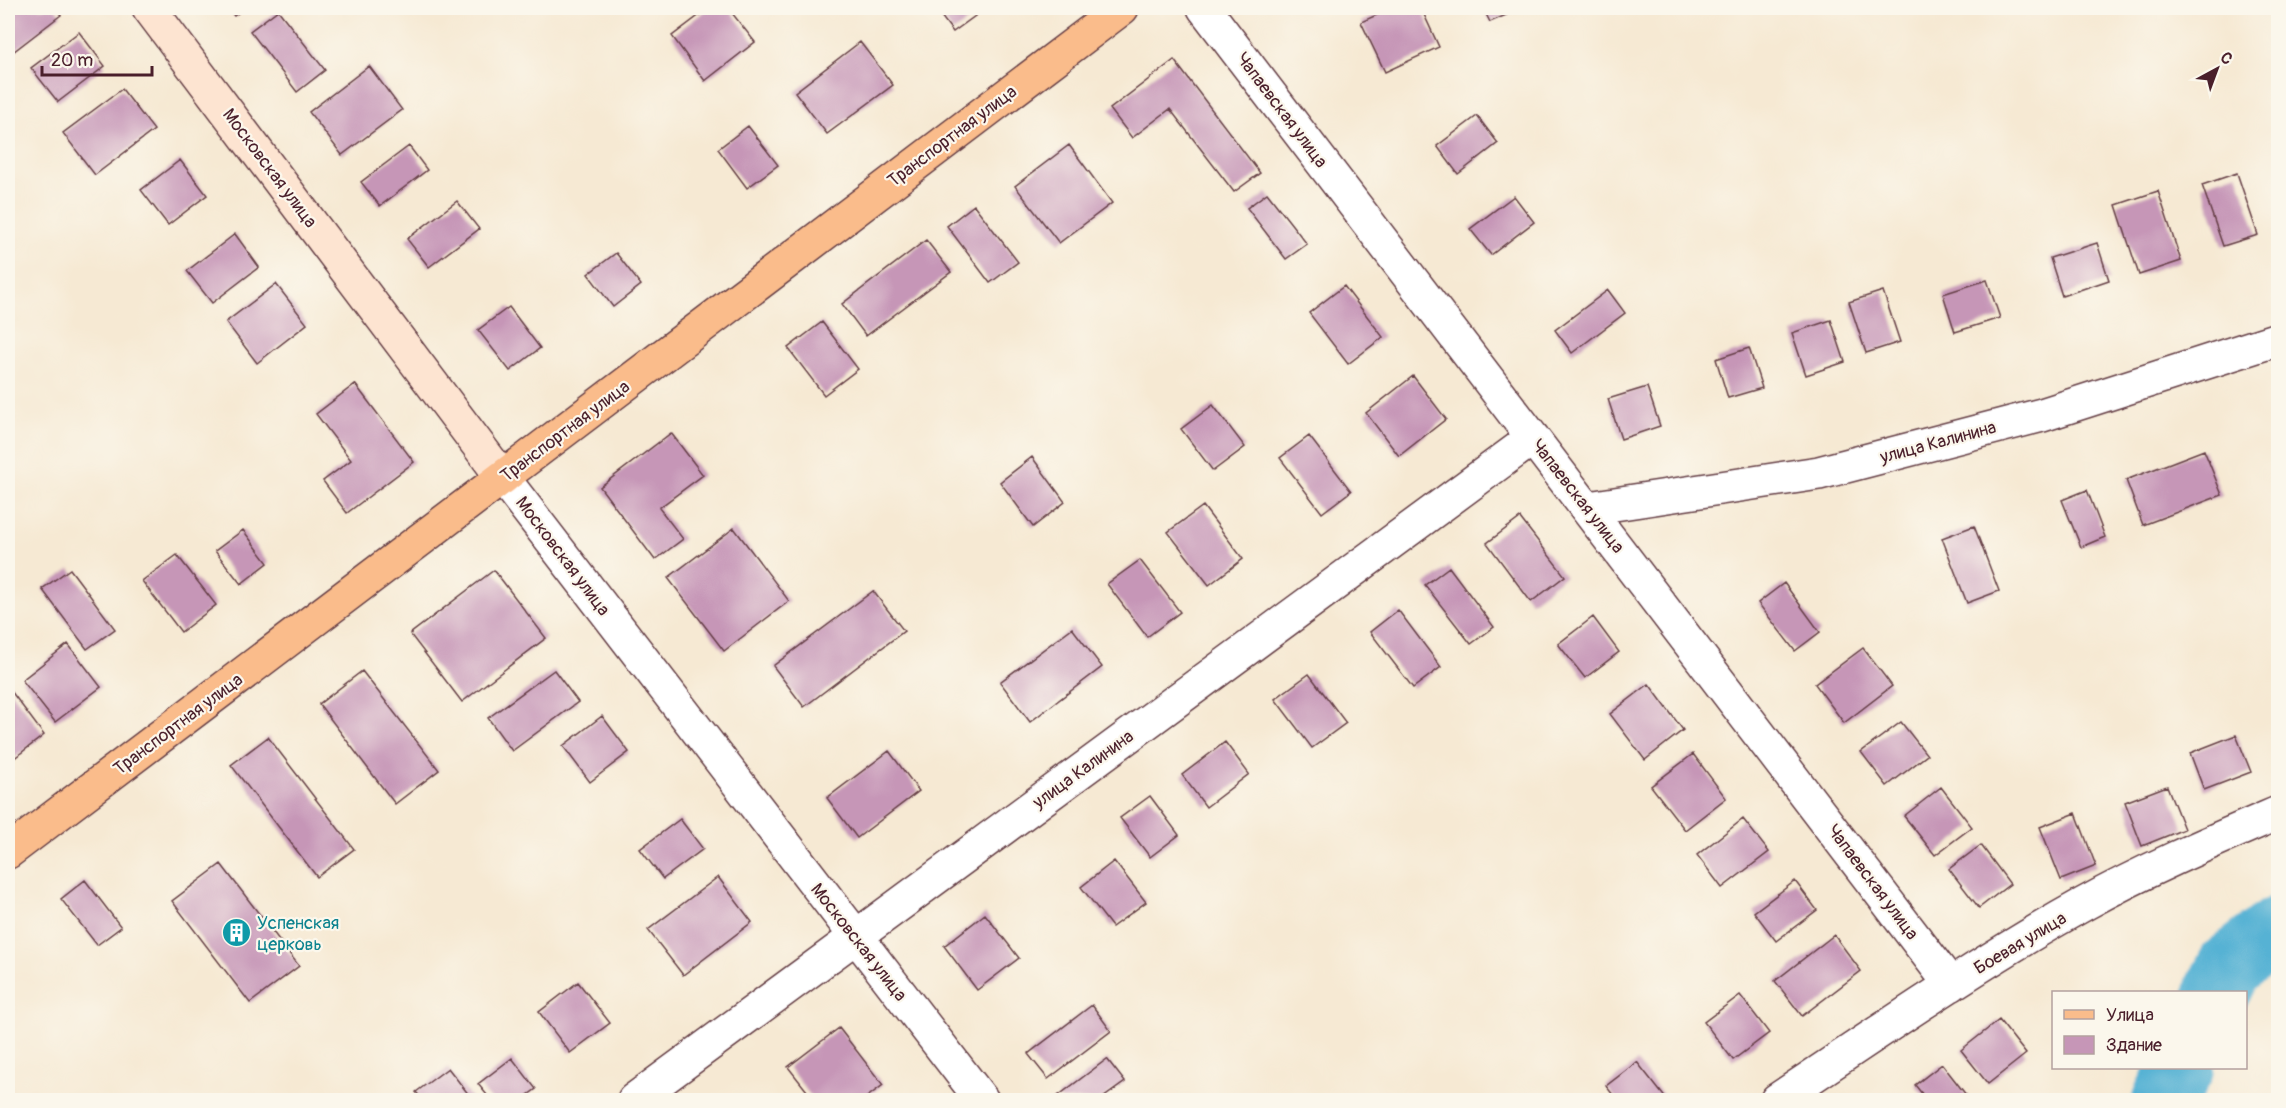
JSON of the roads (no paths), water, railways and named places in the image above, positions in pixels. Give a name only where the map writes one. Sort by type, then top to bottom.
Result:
[{"type":"main road","name":"Московская улица","points":[[149,8],[503,478]]},
{"type":"main road","name":"Транспортная улица","points":[[8,852],[1122,8]]},
{"type":"street","name":"Чапаевская улица","points":[[1204,8],[1951,984]]},
{"type":"street","name":"улица Калинина","points":[[1588,508],[1820,473],[2042,415],[2278,339]]},
{"type":"street","name":"улица Калинина","points":[[634,1101],[1533,438]]},
{"type":"street","name":"Московская улица","points":[[503,478],[982,1101]]},
{"type":"street","name":"Боевая улица","points":[[1777,1101],[1951,984],[2085,903],[2201,846],[2278,813]]},
{"type":"waterway","points":[[2218,991],[2230,966],[2278,929]]},
{"type":"waterway","points":[[2165,1100],[2180,1069]]},
{"type":"place","name":"Успенская церковь","points":[[236,933]]}]
